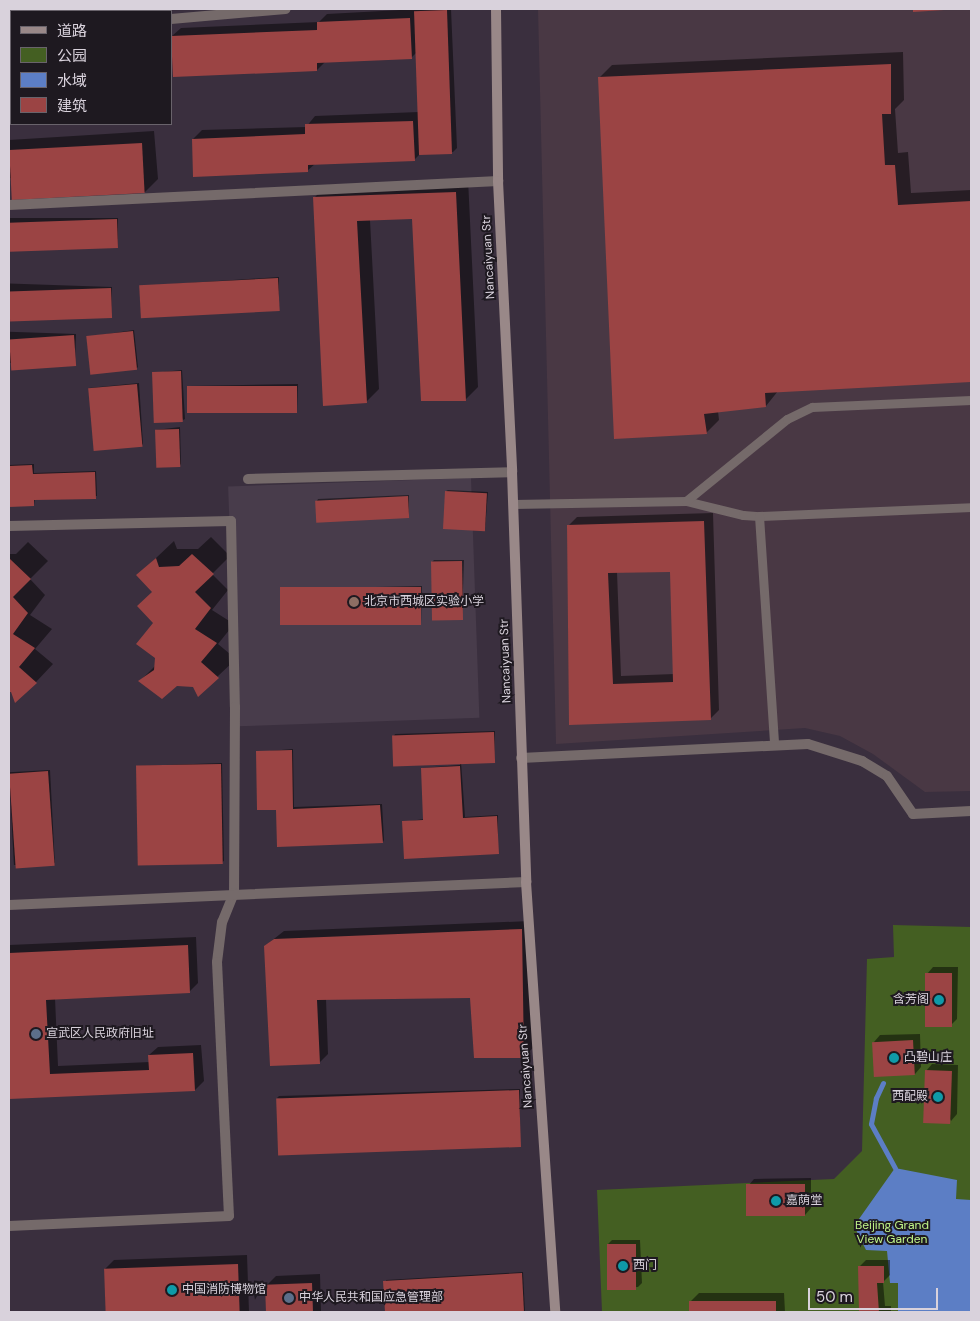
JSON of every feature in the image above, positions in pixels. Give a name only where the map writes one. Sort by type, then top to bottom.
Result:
[{"type":"street","points":[[172,18],[286,9]]},
{"type":"street","name":"Nancaiyuan Str","points":[[496,9],[498,181],[512,472],[526,882],[555,1312]]},
{"type":"street","points":[[9,205],[498,181]]},
{"type":"street","points":[[248,479],[512,472]]},
{"type":"street","points":[[9,526],[231,521],[236,707],[234,893],[222,922],[217,962],[229,1216],[9,1226]]},
{"type":"street","points":[[521,758],[774,744],[808,744],[862,761],[886,776],[913,814],[971,812]]},
{"type":"street","points":[[9,905],[234,893],[526,882]]},
{"type":"lane","points":[[686,501],[787,419],[812,407],[971,400]]},
{"type":"lane","points":[[513,504],[686,501],[743,515],[759,516],[971,507]]},
{"type":"lane","points":[[759,516],[774,744]]},
{"type":"shaded area","points":[[538,9],[971,9],[971,791],[925,792],[873,754],[840,736],[805,728],[556,744]]},
{"type":"shaded area","name":"北京市西城区实验小学","points":[[471,478],[479,718],[237,726],[228,486]]},
{"type":"green space","name":"Beijing Grand View Garden","points":[[893,925],[971,927],[971,1312],[602,1312],[597,1190],[834,1179],[862,1151],[867,959],[894,957]]},
{"type":"water","points":[[895,1168],[957,1180],[956,1199],[971,1200],[971,1312],[898,1312],[898,1283],[890,1283],[887,1251],[866,1250],[854,1226]]},
{"type":"building","points":[[913,9],[944,9],[944,10],[913,12]]},
{"type":"building","points":[[447,10],[452,154],[419,155],[414,11]]},
{"type":"building","points":[[410,18],[412,59],[317,63],[317,71],[173,77],[172,36],[317,30],[317,22]]},
{"type":"building","points":[[9,56],[10,56],[10,85]]},
{"type":"building","points":[[891,64],[891,114],[882,114],[885,165],[895,165],[898,205],[971,201],[971,382],[765,393],[766,407],[704,414],[707,434],[614,439],[598,77]]},
{"type":"building","points":[[413,121],[415,161],[308,165],[308,172],[193,177],[192,139],[305,134],[305,124]]},
{"type":"building","points":[[142,143],[145,193],[12,200],[9,150]]},
{"type":"building","points":[[456,192],[466,401],[421,401],[412,219],[357,221],[367,403],[323,406],[313,197]]},
{"type":"building","points":[[117,219],[118,248],[10,252],[9,223]]},
{"type":"building","points":[[278,278],[280,311],[141,318],[139,285]]},
{"type":"building","points":[[111,288],[112,318],[10,322],[9,292]]},
{"type":"building","points":[[133,331],[137,370],[90,375],[86,336]]},
{"type":"building","points":[[74,335],[76,366],[11,370],[9,340]]},
{"type":"building","points":[[181,371],[183,422],[154,423],[152,372]]},
{"type":"building","points":[[137,384],[142,447],[94,451],[88,388]]},
{"type":"building","points":[[187,386],[297,386],[297,413],[187,413]]},
{"type":"building","points":[[179,429],[180,467],[156,468],[155,430]]},
{"type":"building","points":[[32,465],[33,474],[95,472],[96,499],[34,500],[34,506],[9,507],[9,466]]},
{"type":"building","points":[[445,491],[487,493],[485,531],[443,529]]},
{"type":"building","points":[[408,496],[409,518],[316,523],[315,501]]},
{"type":"building","points":[[704,521],[711,720],[569,725],[567,525]],"holes":[[[670,572],[673,682],[613,684],[608,573]]]},
{"type":"building","points":[[192,554],[214,574],[195,592],[211,608],[195,629],[217,643],[201,662],[219,678],[198,697],[193,687],[177,686],[162,699],[138,681],[154,670],[155,658],[136,644],[153,623],[137,606],[152,592],[136,575],[156,558],[159,567],[179,566]]},
{"type":"building","points":[[10,559],[31,579],[13,597],[28,613],[13,634],[35,648],[19,667],[37,683],[15,703],[11,692],[9,692]]},
{"type":"building","points":[[462,561],[463,620],[432,621],[431,562]]},
{"type":"building","points":[[280,587],[421,587],[421,625],[280,625]]},
{"type":"building","points":[[494,732],[495,763],[393,767],[392,736]]},
{"type":"building","points":[[292,750],[293,809],[380,805],[383,843],[277,847],[276,810],[257,810],[256,751]]},
{"type":"building","points":[[221,764],[223,864],[138,865],[136,765]]},
{"type":"building","points":[[460,766],[463,818],[497,816],[499,854],[404,859],[402,821],[423,820],[421,768]]},
{"type":"building","points":[[48,771],[55,866],[16,868],[9,774]]},
{"type":"building","points":[[522,929],[524,1058],[474,1058],[470,998],[317,1000],[320,1064],[270,1066],[264,946],[274,939]]},
{"type":"building","points":[[188,945],[190,993],[46,1000],[50,1074],[149,1070],[148,1055],[193,1053],[195,1091],[9,1099],[9,953]]},
{"type":"building","name":"含芳阁","points":[[925,973],[952,973],[952,1027],[925,1027]]},
{"type":"building","name":"凸碧山庄","points":[[913,1040],[915,1075],[874,1077],[872,1042]]},
{"type":"building","name":"西配殿","points":[[925,1070],[952,1071],[950,1124],[923,1123]]},
{"type":"building","points":[[519,1090],[521,1147],[278,1155],[276,1098]]},
{"type":"building","name":"嘉荫堂","points":[[746,1184],[805,1184],[805,1216],[746,1216]]},
{"type":"building","name":"西门","points":[[607,1244],[636,1244],[636,1290],[607,1290]]},
{"type":"building","name":"中国消防博物馆","points":[[238,1264],[240,1312],[106,1312],[104,1269]]},
{"type":"building","points":[[858,1266],[884,1266],[884,1283],[877,1283],[879,1312],[859,1312]]},
{"type":"building","points":[[522,1273],[524,1312],[385,1312],[383,1281]]},
{"type":"building","name":"中华人民共和国应急管理部","points":[[312,1283],[313,1312],[266,1312],[265,1285]]},
{"type":"building","points":[[689,1301],[776,1301],[776,1312],[689,1312]]},
{"type":"waterway","points":[[883,1083],[876,1098],[871,1124],[895,1168]]},
{"type":"place","name":"北京市西城区实验小学","points":[[354,602]]},
{"type":"place","name":"含芳阁","points":[[939,1000]]},
{"type":"place","name":"宣武区人民政府旧址","points":[[36,1034]]},
{"type":"place","name":"凸碧山庄","points":[[894,1058]]},
{"type":"place","name":"西配殿","points":[[938,1097]]},
{"type":"place","name":"嘉荫堂","points":[[776,1201]]},
{"type":"place","name":"西门","points":[[623,1266]]},
{"type":"place","name":"中国消防博物馆","points":[[172,1290]]},
{"type":"place","name":"中华人民共和国应急管理部","points":[[289,1298]]}]
